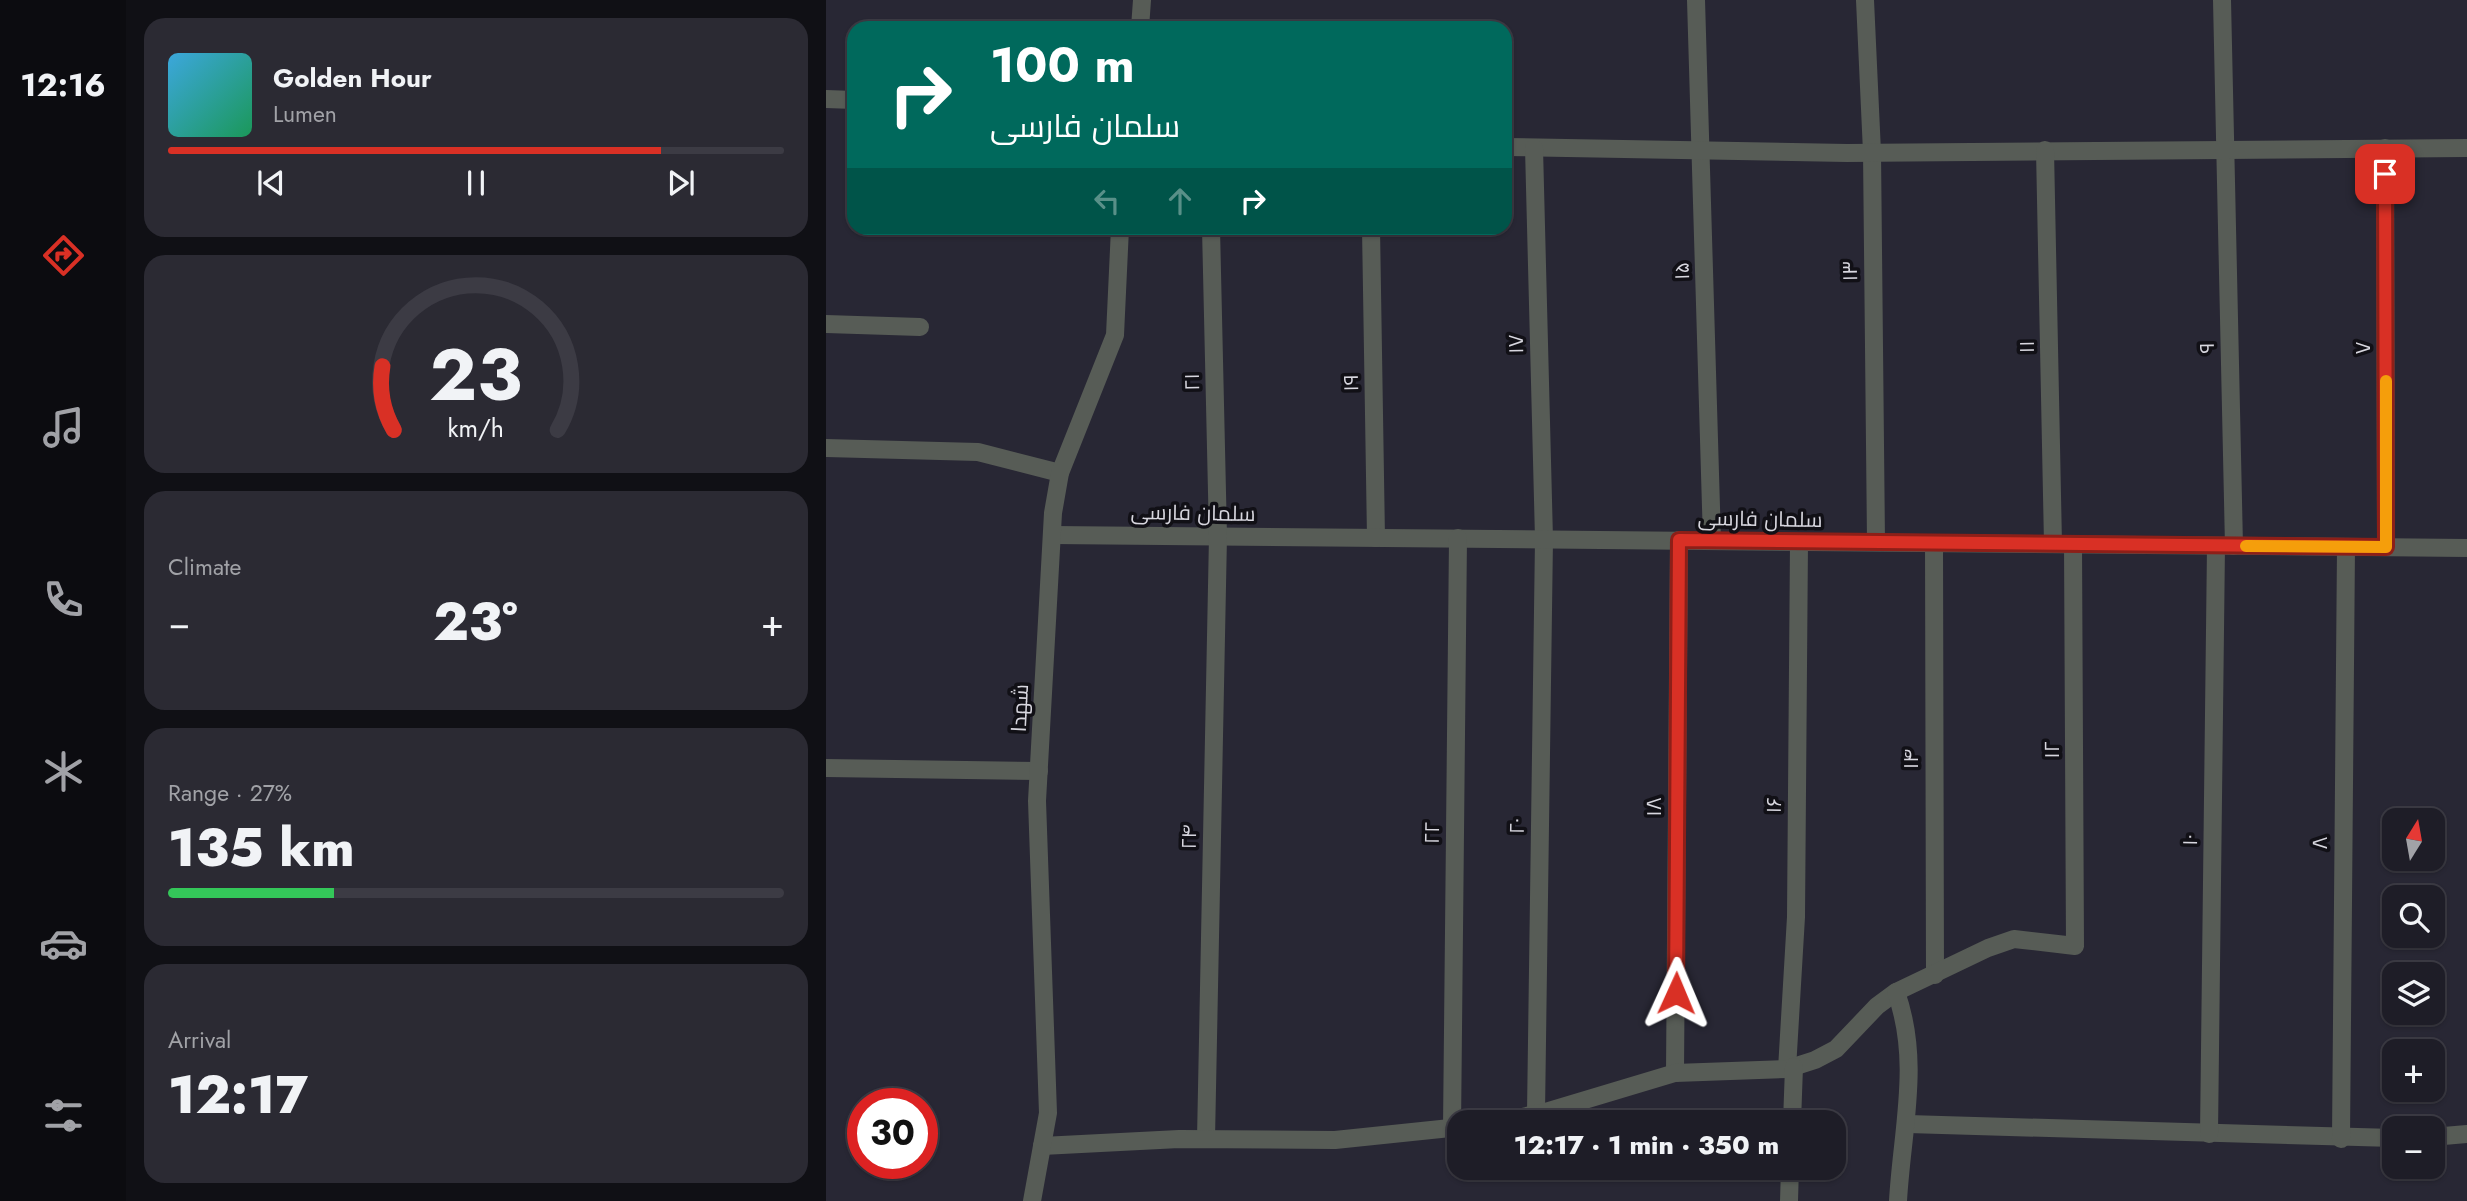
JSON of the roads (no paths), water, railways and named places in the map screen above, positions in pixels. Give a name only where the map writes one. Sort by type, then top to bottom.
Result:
[{"type":"street","points":[[1140,21],[1142,0]]},
{"type":"street","name":"۱۵","points":[[1696,0],[1712,541]]},
{"type":"street","name":"۱۳","points":[[1865,0],[1872,152],[1875,542]]},
{"type":"street","name":"۹","points":[[2222,0],[2234,546]]},
{"type":"street","points":[[826,99],[847,100]]},
{"type":"street","points":[[1512,147],[1701,152],[2467,148]]},
{"type":"street","name":"۱۷","points":[[1534,148],[1544,539]]},
{"type":"street","name":"۷","points":[[2385,148],[2386,547]]},
{"type":"street","name":"۱۱","points":[[2045,149],[2053,544]]},
{"type":"street","name":"شهدا","points":[[1032,1201],[1048,1113],[1039,771],[1052,535],[1060,473],[1115,335],[1120,235]]},
{"type":"street","name":"۲۱","points":[[1211,235],[1218,536]]},
{"type":"street","name":"۱۹","points":[[1371,235],[1376,538]]},
{"type":"street","points":[[826,324],[920,327]]},
{"type":"street","points":[[826,448],[978,452],[1060,473]]},
{"type":"street","name":"سلمان فارسی","points":[[1052,535],[2467,548]]},
{"type":"street","name":"۲۴","points":[[1206,1139],[1218,536]]},
{"type":"street","name":"۲۲","points":[[1456,1110],[1458,538]]},
{"type":"street","name":"۲۰","points":[[1536,1110],[1544,539]]},
{"type":"street","name":"۱۸","points":[[1675,1073],[1679,540]]},
{"type":"street","name":"۱۶","points":[[1792,1110],[1799,542]]},
{"type":"street","name":"۱۴","points":[[1934,543],[1935,975]]},
{"type":"street","name":"۱۲","points":[[1935,975],[1962,960],[2014,939],[2075,946],[2073,544]]},
{"type":"street","name":"۱۰","points":[[2209,1134],[2216,546]]},
{"type":"street","name":"۸","points":[[2341,1139],[2346,547]]},
{"type":"street","points":[[826,768],[1039,771]]},
{"type":"street","points":[[1546,1110],[1675,1073],[1791,1068],[1836,1049],[1877,1006],[1896,992],[1935,975]]},
{"type":"street","points":[[1896,992],[1909,1042],[1908,1124],[1898,1201]]},
{"type":"street","points":[[1908,1124],[2382,1138]]},
{"type":"street","points":[[1042,1146],[1106,1140],[1335,1140],[1447,1129]]},
{"type":"street","points":[[2445,1137],[2467,1135]]},
{"type":"street","points":[[1789,1201],[1790,1180]]}]
